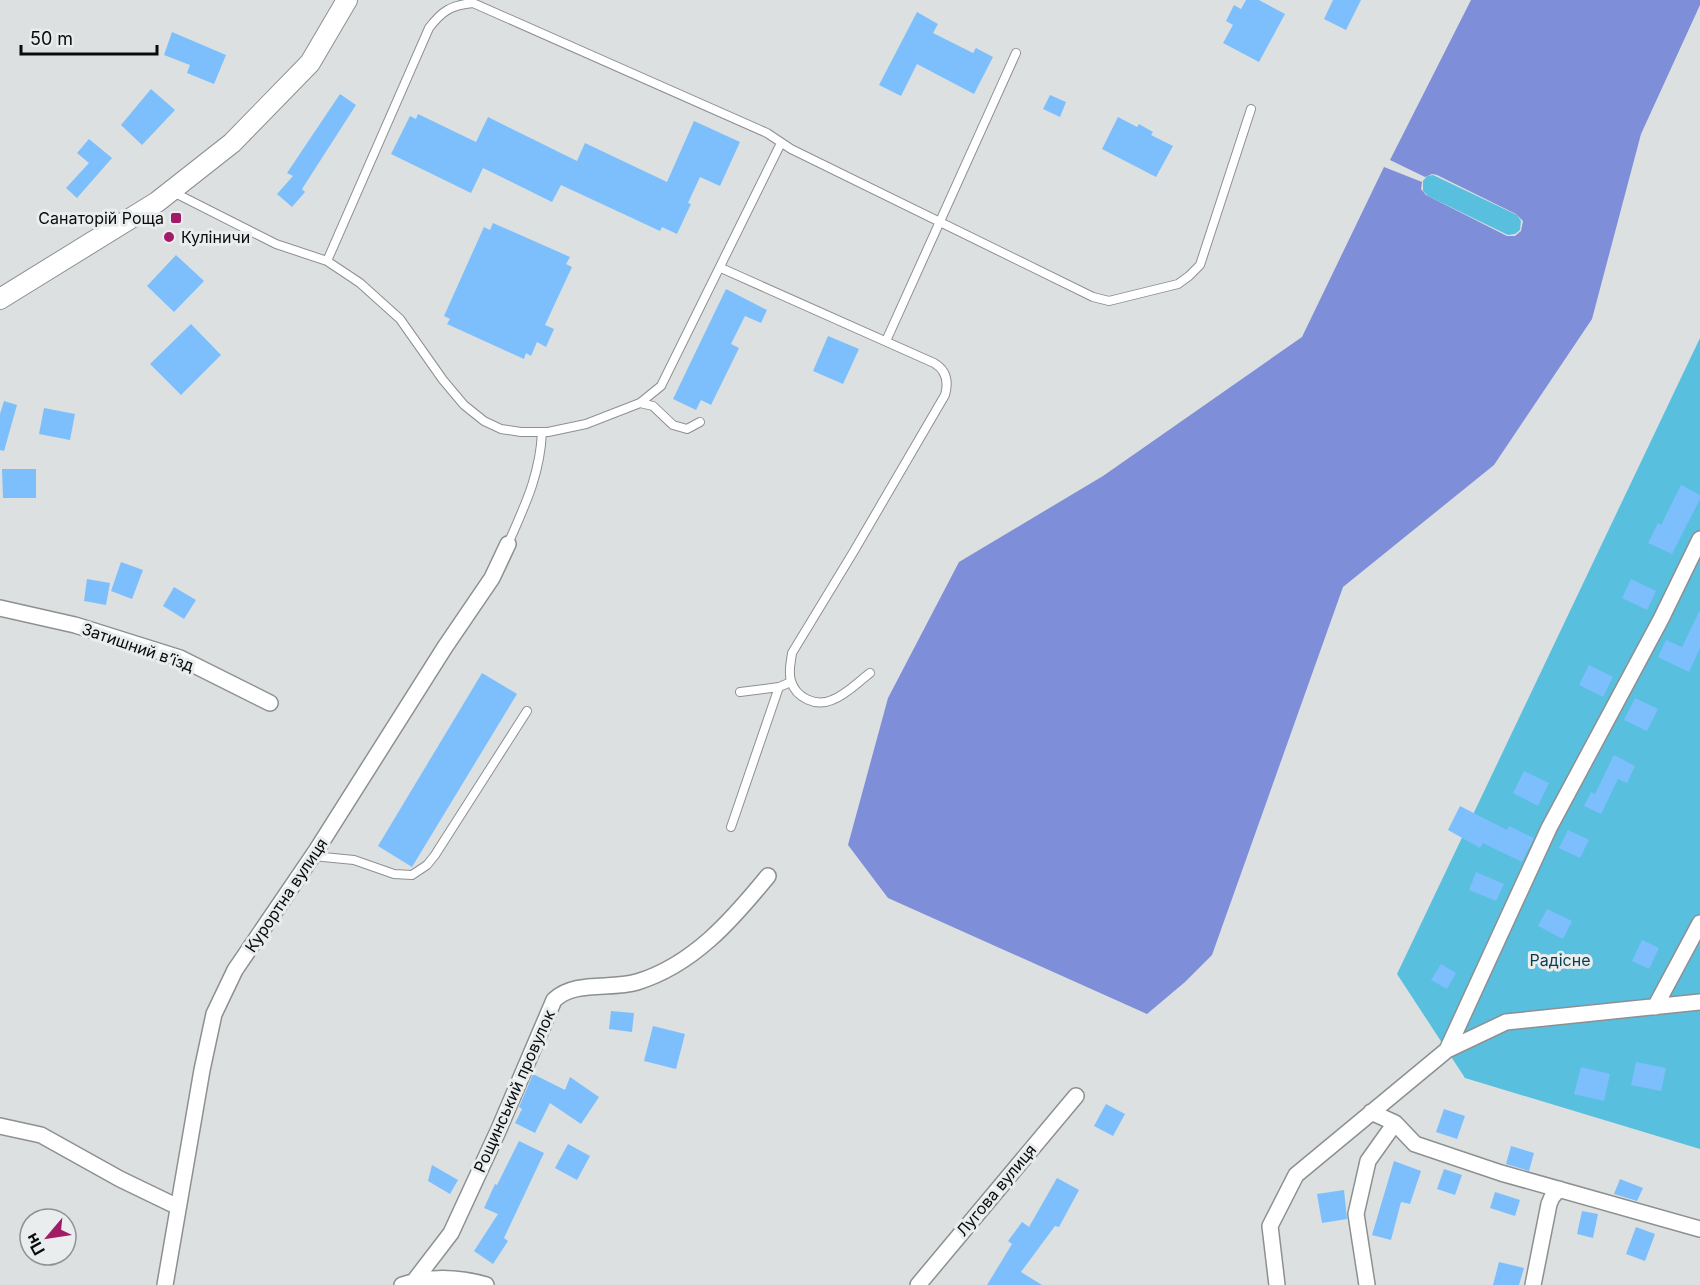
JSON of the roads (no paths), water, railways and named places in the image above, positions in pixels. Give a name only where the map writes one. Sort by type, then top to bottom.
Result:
[{"type":"street","points":[[0,300],[172,192],[232,142],[290,86],[310,63],[347,0]]},
{"type":"street","points":[[1447,1050],[1549,828],[1661,619],[1700,539]]},
{"type":"street","name":"Курортна вулиця","points":[[165,1285],[214,1014],[235,970],[312,856],[445,647],[492,578],[508,544]]},
{"type":"street","name":"Затишний в’їзд","points":[[0,608],[75,625],[180,658],[270,703]]},
{"type":"street","name":"Рощинський провулок","points":[[409,1283],[451,1233],[499,1129],[554,1000],[561,993],[573,988],[621,986],[655,976],[676,966],[696,953],[744,906],[768,876]]},
{"type":"street","points":[[1655,1006],[1700,923]]},
{"type":"street","points":[[1277,1285],[1270,1226],[1296,1175],[1447,1050],[1506,1022],[1700,1002]]},
{"type":"street","name":"Лугова вулиця","points":[[918,1285],[1076,1096]]},
{"type":"street","points":[[1371,1112],[1395,1123],[1415,1144],[1501,1173],[1700,1229]]},
{"type":"street","points":[[1366,1285],[1356,1214],[1368,1161],[1395,1123]]},
{"type":"street","points":[[0,1126],[41,1135],[120,1179],[178,1207]]},
{"type":"street","points":[[1533,1285],[1549,1204],[1558,1189]]},
{"type":"street","points":[[409,1283],[464,1278],[486,1285]]},
{"type":"lane","points":[[327,261],[429,28],[436,18],[457,4],[473,3],[766,133],[781,143],[1094,297],[1109,301],[1178,284],[1200,265],[1251,109]]},
{"type":"lane","points":[[886,341],[1016,53]]},
{"type":"lane","points":[[172,192],[276,244],[327,261],[377,297],[400,319],[443,380],[464,405],[477,416],[501,429],[542,432],[586,424],[640,403],[661,386],[781,143]]},
{"type":"lane","points":[[721,268],[939,366],[947,380],[946,392],[792,653],[789,672],[791,682],[800,695],[808,700],[825,702],[834,700],[870,673]]},
{"type":"lane","points":[[640,403],[653,406],[673,425],[687,429],[700,422]]},
{"type":"lane","points":[[508,544],[529,497],[541,458],[542,432]]},
{"type":"lane","points":[[740,692],[779,687],[791,682]]},
{"type":"lane","points":[[731,827],[779,687]]},
{"type":"lane","points":[[312,856],[354,860],[394,874],[412,875],[419,872],[435,855],[527,711]]},
{"type":"place","name":"Санаторій Роща","points":[[176,218]]},
{"type":"place","name":"Куліничи","points":[[169,237]]},
{"type":"park label","name":"Радісне","points":[[1560,960]]}]
